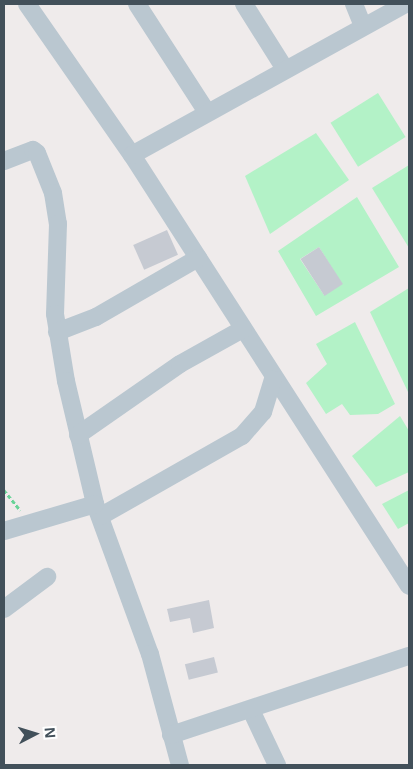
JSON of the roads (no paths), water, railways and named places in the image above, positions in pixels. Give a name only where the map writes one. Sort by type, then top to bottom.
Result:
[{"type":"street","points":[[27,4],[132,155],[243,329],[273,380],[409,586]]},
{"type":"street","points":[[137,4],[207,112]]},
{"type":"street","points":[[244,4],[285,69]]},
{"type":"street","points":[[354,4],[363,26]]},
{"type":"street","points":[[132,155],[406,4]]},
{"type":"street","points":[[4,161],[33,150],[37,152],[53,193],[58,224],[57,332],[78,435],[98,510],[150,654],[180,765]]},
{"type":"street","points":[[57,332],[96,317],[198,258]]},
{"type":"street","points":[[78,435],[180,364],[243,329]]},
{"type":"street","points":[[4,531],[98,510],[242,436],[263,412],[273,380]]},
{"type":"street","points":[[4,609],[47,577]]},
{"type":"street","points":[[172,735],[252,710],[409,656]]},
{"type":"street","points":[[252,710],[277,765]]}]
